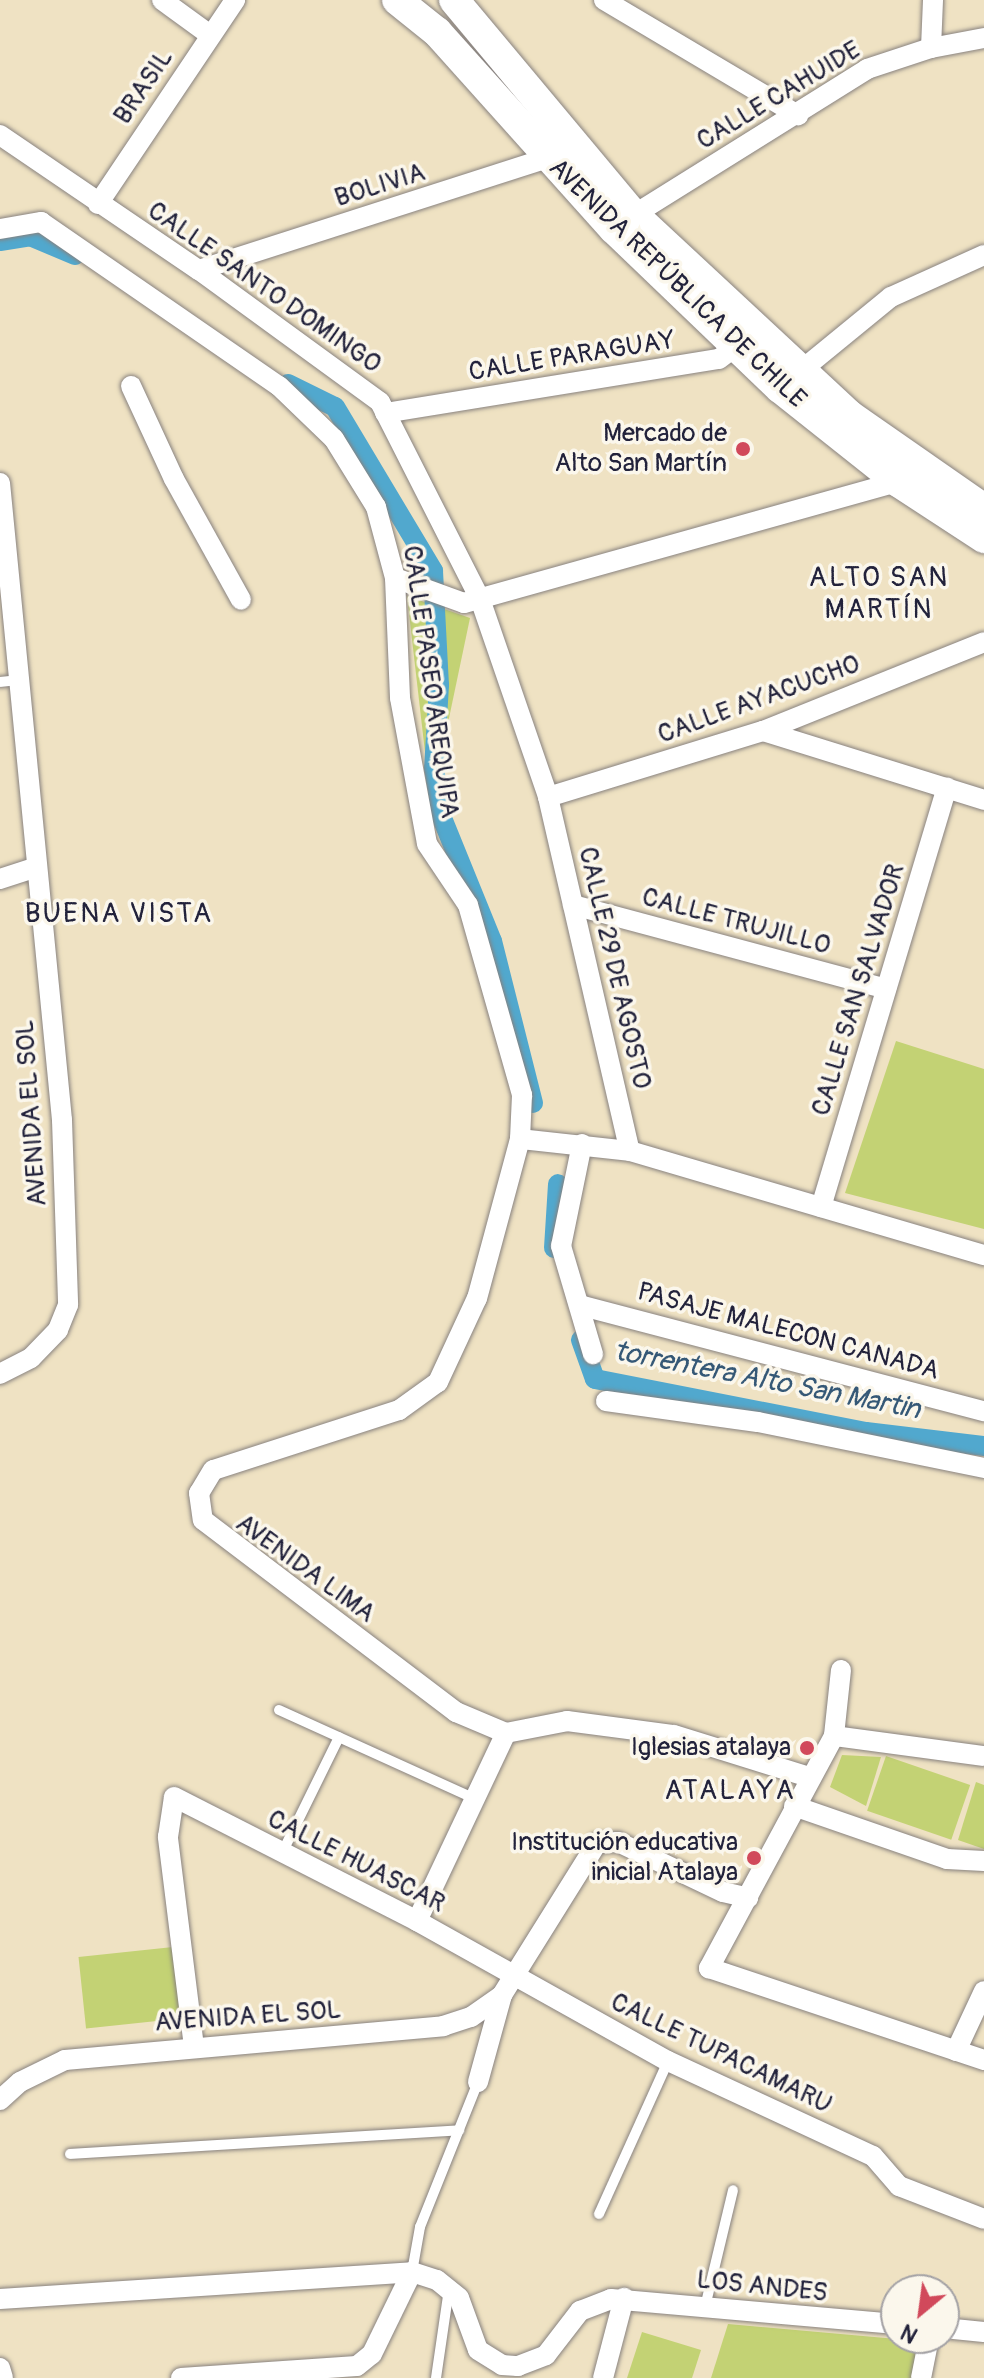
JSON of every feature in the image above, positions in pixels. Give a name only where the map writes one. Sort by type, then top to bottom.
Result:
[{"type":"street","points":[[162,0],[210,35]]},
{"type":"street","name":"BRASIL","points":[[98,204],[235,0]]},
{"type":"street","name":"AVENIDA REPÚBLICA DE CHILE","points":[[397,0],[437,32],[562,153],[624,221],[791,379],[984,538]]},
{"type":"street","points":[[437,32],[455,0]]},
{"type":"street","name":"AVENIDA REPÚBLICA DE CHILE","points":[[455,0],[562,153]]},
{"type":"street","points":[[604,0],[798,115]]},
{"type":"street","points":[[931,48],[933,0]]},
{"type":"street","name":"CALLE CAHUIDE","points":[[624,221],[798,115],[867,69],[931,48],[984,38]]},
{"type":"street","name":"CALLE SANTO DOMINGO","points":[[0,135],[199,270],[380,402],[480,599],[548,797]]},
{"type":"street","name":"BOLIVIA","points":[[199,270],[562,153]]},
{"type":"street","name":"CALLE PASEO AREQUIPA","points":[[0,229],[41,222],[279,386],[334,439],[376,507],[395,578],[400,698],[427,844],[468,905],[495,988],[522,1095],[520,1139]]},
{"type":"street","points":[[791,379],[891,297],[984,255]]},
{"type":"street","name":"CALLE PARAGUAY","points":[[385,413],[719,359],[747,338]]},
{"type":"street","points":[[131,386],[174,479],[241,600]]},
{"type":"street","points":[[395,578],[464,603],[906,473]]},
{"type":"street","name":"AVENIDA REPÚBLICA DE CHILE","points":[[906,473],[984,509]]},
{"type":"street","name":"AVENIDA EL SOL","points":[[0,483],[10,681],[36,867],[62,1120],[68,1305],[58,1330],[31,1358],[0,1374]]},
{"type":"street","name":"CALLE AYACUCHO","points":[[548,797],[763,731],[984,642]]},
{"type":"street","points":[[0,658],[10,681]]},
{"type":"street","points":[[763,731],[984,800]]},
{"type":"street","name":"CALLE SAN SALVADOR","points":[[821,1207],[947,788]]},
{"type":"street","name":"CALLE 29 DE AGOSTO","points":[[548,797],[630,1151]]},
{"type":"street","points":[[0,879],[36,867]]},
{"type":"street","name":"CALLE TRUJILLO","points":[[573,905],[886,989]]},
{"type":"street","points":[[520,1139],[630,1151],[984,1255]]},
{"type":"street","name":"AVENIDA LIMA","points":[[506,1733],[456,1712],[211,1531],[203,1520],[199,1493],[213,1470],[224,1463],[399,1410],[438,1382],[477,1298],[520,1139]]},
{"type":"street","points":[[582,1144],[561,1246],[593,1354]]},
{"type":"street","name":"PASAJE MALECON CANADA","points":[[579,1305],[984,1411]]},
{"type":"street","points":[[606,1401],[758,1422],[984,1468]]},
{"type":"street","points":[[841,1670],[834,1736],[809,1777],[709,1968],[984,2060]]},
{"type":"street","points":[[417,1921],[506,1733],[567,1721],[674,1735],[809,1777]]},
{"type":"street","points":[[834,1736],[984,1756]]},
{"type":"street","name":"CALLE HUASCAR","points":[[194,2047],[168,1837],[174,1797],[417,1921],[513,1976]]},
{"type":"street","points":[[794,1806],[947,1859],[984,1861]]},
{"type":"street","points":[[478,2082],[502,1995],[588,1853],[604,1840],[748,1898]]},
{"type":"street","name":"CALLE TUPACAMARU","points":[[513,1976],[668,2061],[873,2156],[899,2186],[984,2219]]},
{"type":"street","points":[[956,2051],[984,1991]]},
{"type":"street","name":"AVENIDA EL SOL","points":[[0,2100],[20,2082],[65,2060],[443,2026],[471,2017],[502,1995]]},
{"type":"street","points":[[181,2378],[357,2366],[372,2354],[412,2272]]},
{"type":"street","points":[[0,2299],[412,2272],[449,2287]]},
{"type":"street","name":"LOS ANDES","points":[[449,2287],[465,2311],[478,2350],[502,2365],[518,2366],[546,2355],[580,2311],[594,2302],[624,2298],[880,2323]]},
{"type":"street","points":[[603,2378],[624,2298]]},
{"type":"street","points":[[960,2330],[984,2332]]},
{"type":"street","points":[[921,2378],[926,2354]]},
{"type":"street","points":[[0,2368],[3,2378]]},
{"type":"lane","points":[[279,1710],[475,1799]]},
{"type":"lane","points":[[282,1853],[339,1737]]},
{"type":"lane","points":[[599,2214],[668,2061]]},
{"type":"lane","points":[[412,2272],[420,2227],[478,2082]]},
{"type":"lane","points":[[70,2154],[459,2130]]},
{"type":"lane","points":[[705,2307],[733,2190]]},
{"type":"lane","points":[[436,2378],[449,2287]]},
{"type":"green space","points":[[407,596],[470,618],[431,804]]},
{"type":"green space","points":[[896,1041],[984,1069],[984,1229],[845,1193]]},
{"type":"green space","points":[[842,1755],[881,1757],[866,1806],[830,1787]]},
{"type":"green space","points":[[886,1756],[970,1785],[951,1840],[867,1811]]},
{"type":"green space","points":[[976,1782],[984,1785],[984,1849],[958,1840]]},
{"type":"green space","points":[[173,1947],[181,2019],[86,2029],[79,1957]]},
{"type":"green space","points":[[728,2324],[880,2338],[880,2354],[917,2354],[912,2378],[711,2378]]},
{"type":"green space","points":[[642,2332],[701,2350],[692,2378],[627,2378]]},
{"type":"waterway","name":"torrentera Alto San Martin","points":[[0,241],[30,236],[75,255]]},
{"type":"waterway","name":"torrentera Alto San Martin","points":[[288,384],[335,407],[433,571],[439,685],[434,768],[442,818],[492,941],[533,1103]]},
{"type":"waterway","name":"torrentera Alto San Martin","points":[[554,1248],[558,1184]]},
{"type":"waterway","name":"torrentera Alto San Martin","points":[[581,1340],[595,1379],[866,1432],[984,1446]]},
{"type":"place","name":"Mercado de Alto San Martín","points":[[743,449]]},
{"type":"place","name":"Iglesias atalaya","points":[[807,1748]]},
{"type":"place","name":"Institución educativa inicial Atalaya","points":[[754,1858]]},
{"type":"district","name":"ALTO SAN MARTÍN","points":[[879,594]]},
{"type":"district","name":"BUENA VISTA","points":[[119,914]]},
{"type":"district","name":"ATALAYA","points":[[730,1791]]}]
